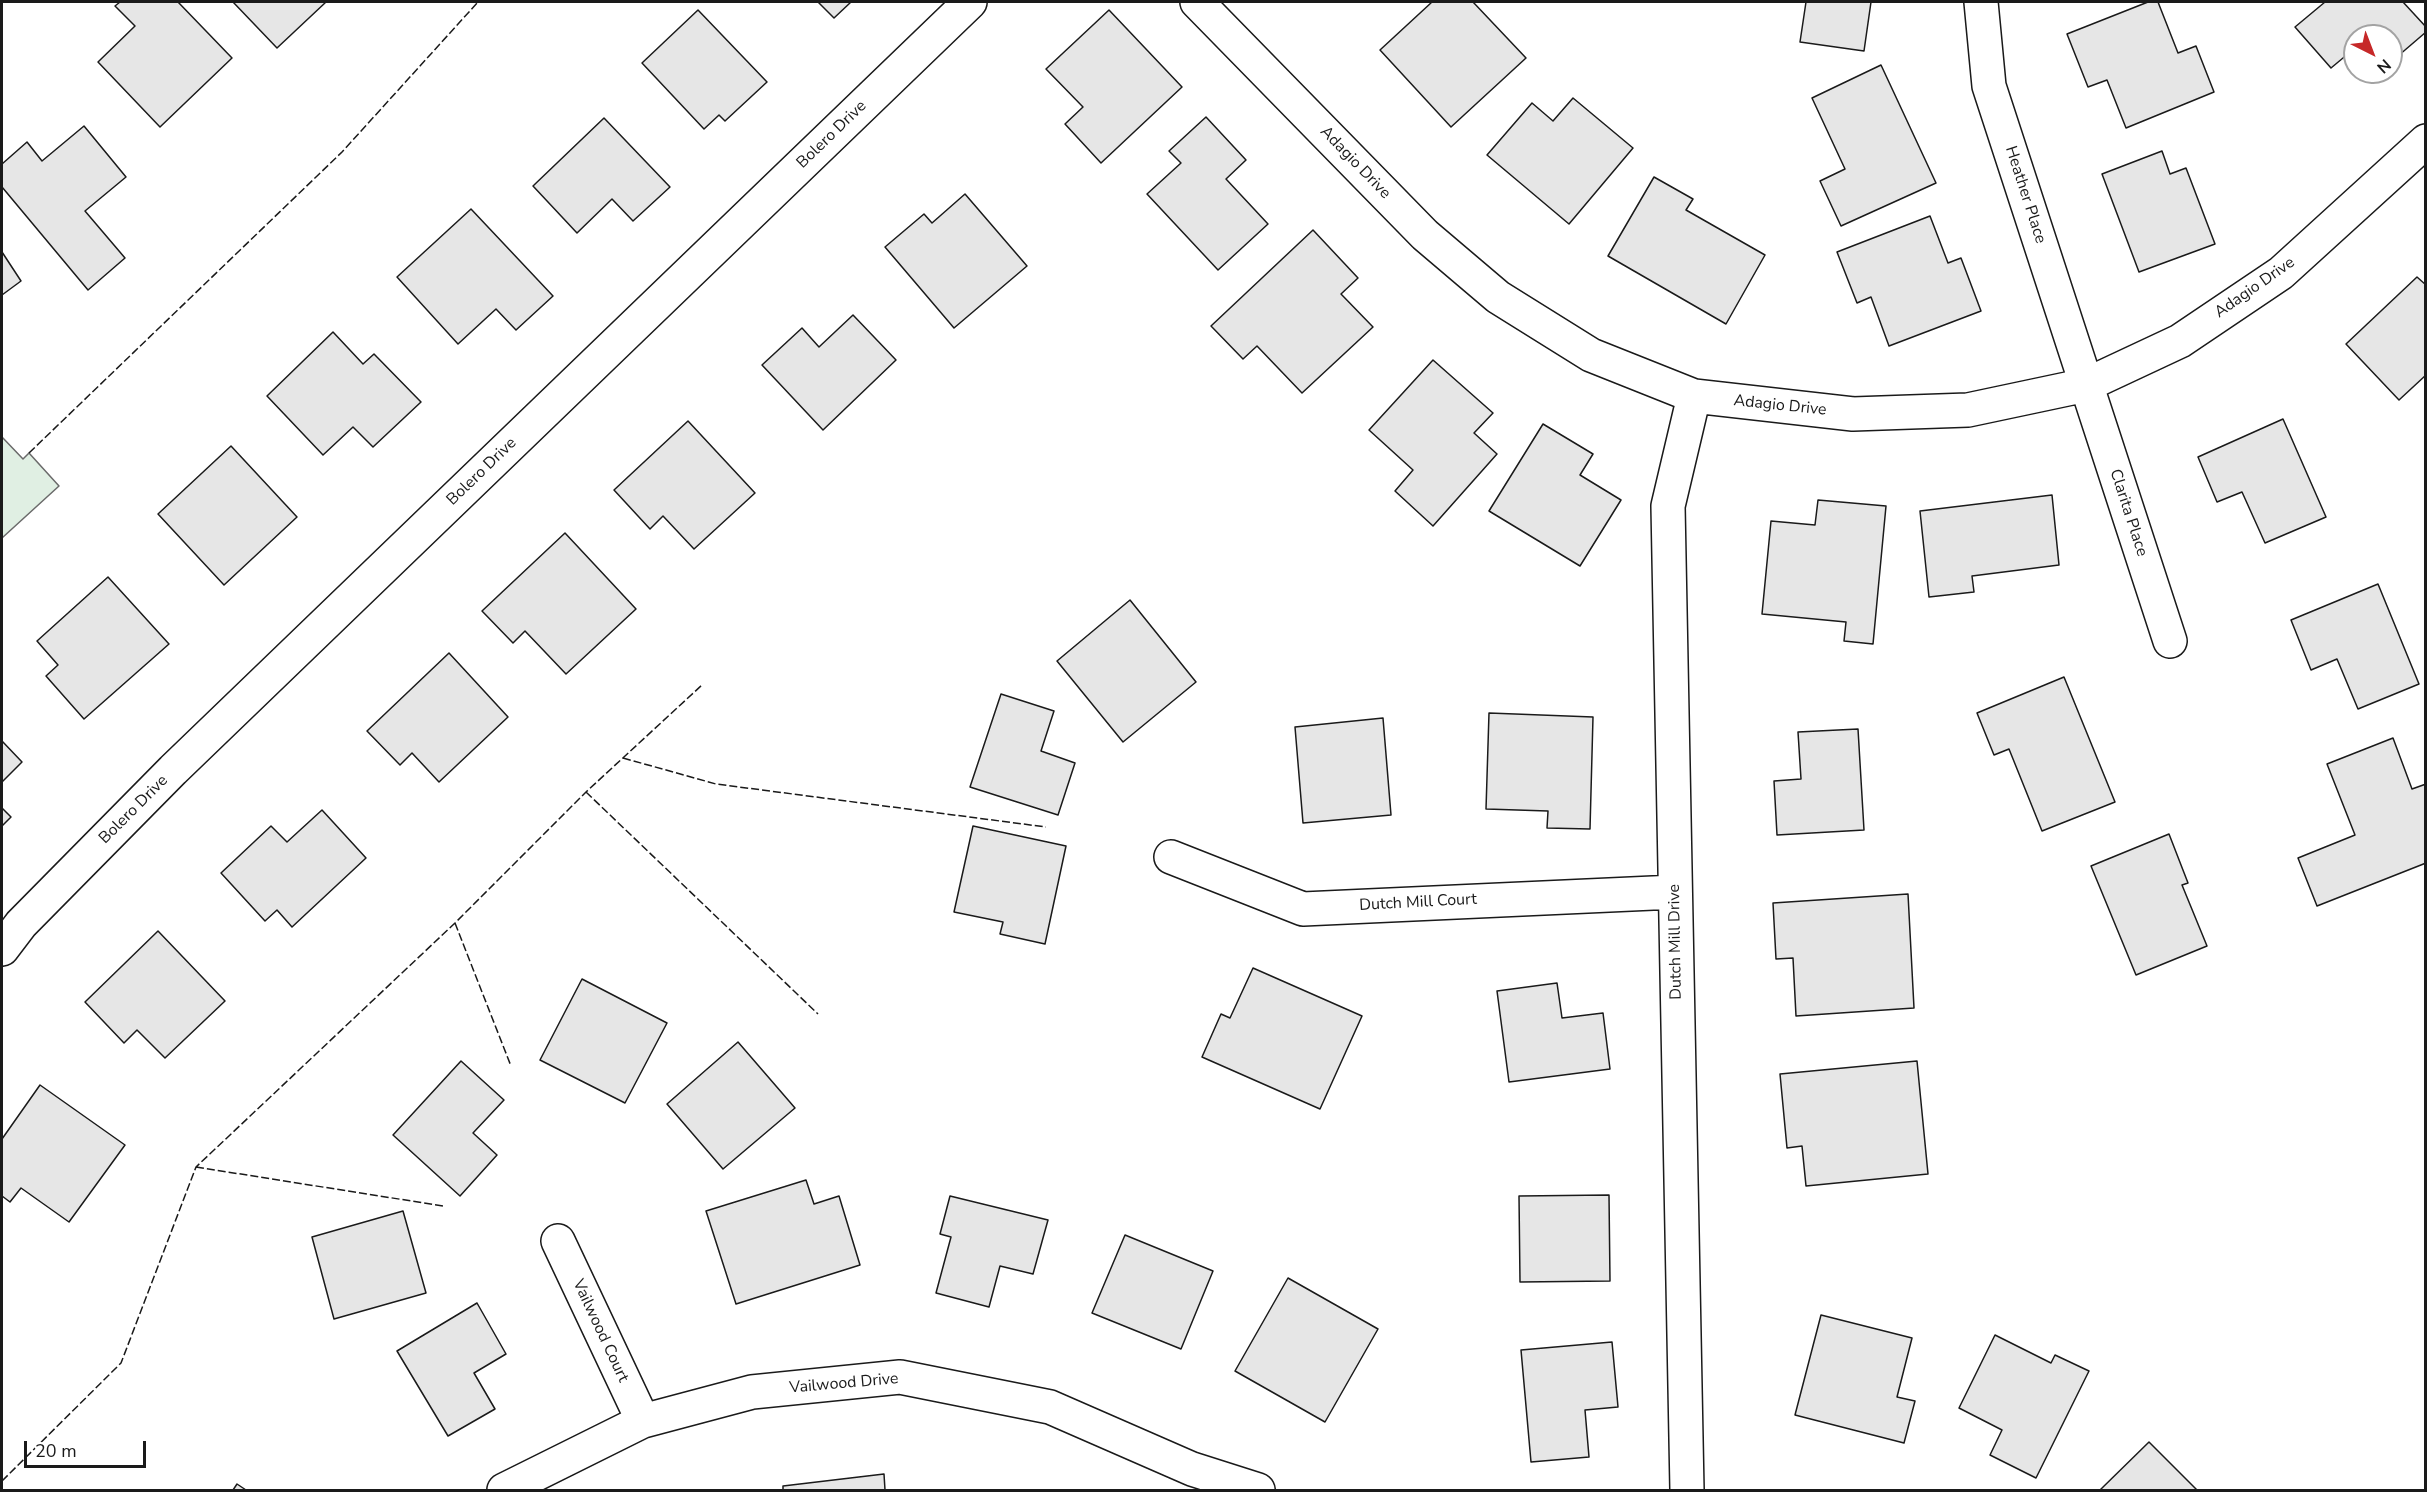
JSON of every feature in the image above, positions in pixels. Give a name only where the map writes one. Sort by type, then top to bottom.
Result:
[{"type":"street","name":"Bolero Drive","points":[[2,949],[21,924],[173,770],[970,2]]},
{"type":"street","name":"Adagio Drive","points":[[1197,2],[1425,235],[1498,297],[1591,355],[1694,396],[1853,414],[1968,410],[2086,385],[2180,340],[2282,273],[2426,141]]},
{"type":"street","name":"Heather Place","points":[[1981,2],[1989,86],[2086,385]]},
{"type":"street","name":"Clarita Place","points":[[2086,385],[2170,641]]},
{"type":"street","name":"Dutch Mill Drive","points":[[1687,1491],[1668,506],[1694,396]]},
{"type":"street","name":"Dutch Mill Court","points":[[1171,857],[1303,909],[1675,892]]},
{"type":"street","name":"Vailwood Court","points":[[558,1241],[643,1421]]},
{"type":"street","name":"Vailwood Drive","points":[[504,1491],[643,1421],[752,1392],[900,1377],[1050,1407],[1186,1480],[1258,1491]]},
{"type":"green space","points":[[2,437],[23,459],[29,453],[59,486],[2,538]]},
{"type":"building","points":[[120,2],[178,2],[232,58],[160,127],[98,62],[135,26],[115,6]]},
{"type":"building","points":[[233,2],[326,2],[277,48]]},
{"type":"building","points":[[818,2],[851,2],[834,18]]},
{"type":"building","points":[[1432,2],[1473,2],[1526,58],[1451,127],[1380,50]]},
{"type":"building","points":[[1806,2],[1871,2],[1864,51],[1800,42]]},
{"type":"building","points":[[2148,2],[2158,2],[2178,53],[2196,46],[2214,92],[2126,128],[2107,80],[2088,87],[2067,34]]},
{"type":"building","points":[[2325,2],[2403,2],[2426,27],[2426,32],[2403,52],[2403,24],[2343,24],[2343,58],[2331,68],[2295,27]]},
{"type":"building","points":[[698,10],[767,82],[725,121],[719,115],[704,129],[642,63]]},
{"type":"building","points":[[1109,10],[1182,87],[1101,163],[1065,124],[1083,107],[1046,69]]},
{"type":"building","points":[[1881,65],[1936,183],[1841,226],[1820,181],[1845,169],[1812,98]]},
{"type":"building","points":[[1573,98],[1633,148],[1569,224],[1487,155],[1532,103],[1553,121]]},
{"type":"building","points":[[1206,117],[1246,160],[1226,179],[1268,224],[1218,270],[1147,194],[1181,163],[1169,151]]},
{"type":"building","points":[[604,118],[670,187],[633,221],[612,199],[577,233],[533,186]]},
{"type":"building","points":[[84,126],[126,177],[85,211],[125,258],[88,290],[2,187],[2,164],[27,142],[42,161]]},
{"type":"building","points":[[2162,151],[2170,174],[2186,168],[2215,244],[2139,272],[2102,174]]},
{"type":"building","points":[[1654,177],[1693,199],[1686,210],[1765,255],[1726,324],[1608,256]]},
{"type":"building","points":[[965,194],[1027,266],[954,328],[885,247],[924,214],[932,223]]},
{"type":"building","points":[[471,209],[553,296],[516,330],[496,309],[458,344],[397,277]]},
{"type":"building","points":[[1930,216],[1948,263],[1961,258],[1981,311],[1889,346],[1871,297],[1857,303],[1837,252]]},
{"type":"building","points":[[1313,230],[1358,278],[1341,294],[1373,327],[1302,393],[1257,346],[1243,359],[1211,326]]},
{"type":"building","points":[[2,252],[21,281],[2,295]]},
{"type":"building","points":[[2417,277],[2426,285],[2426,375],[2399,400],[2346,344]]},
{"type":"building","points":[[853,315],[896,360],[823,430],[762,365],[802,328],[819,347]]},
{"type":"building","points":[[333,332],[363,364],[374,354],[421,402],[373,447],[353,427],[323,455],[267,396]]},
{"type":"building","points":[[1433,360],[1493,413],[1474,433],[1497,454],[1433,526],[1395,491],[1413,470],[1369,430]]},
{"type":"building","points":[[2283,419],[2326,517],[2265,543],[2242,492],[2217,502],[2198,457]]},
{"type":"building","points":[[688,421],[755,493],[694,549],[663,516],[650,529],[614,490]]},
{"type":"building","points":[[1543,424],[1593,454],[1580,475],[1621,500],[1580,566],[1489,511]]},
{"type":"building","points":[[231,446],[297,517],[224,585],[158,514]]},
{"type":"building","points":[[2052,495],[2059,565],[1972,576],[1974,592],[1929,597],[1920,511]]},
{"type":"building","points":[[1818,500],[1886,506],[1873,644],[1844,641],[1846,622],[1762,614],[1771,521],[1815,525]]},
{"type":"building","points":[[565,533],[636,609],[566,674],[525,631],[513,643],[482,611]]},
{"type":"building","points":[[108,577],[169,644],[84,719],[46,676],[58,665],[37,641]]},
{"type":"building","points":[[2378,584],[2419,684],[2358,709],[2337,659],[2311,670],[2291,620]]},
{"type":"building","points":[[1130,600],[1196,682],[1123,742],[1057,661]]},
{"type":"building","points":[[449,653],[508,717],[439,782],[412,753],[400,765],[367,731]]},
{"type":"building","points":[[2064,677],[2115,802],[2042,831],[2009,749],[1994,755],[1977,713]]},
{"type":"building","points":[[1001,694],[1054,711],[1041,751],[1075,763],[1058,815],[970,787]]},
{"type":"building","points":[[1489,713],[1593,717],[1590,829],[1547,828],[1548,811],[1486,809]]},
{"type":"building","points":[[1383,718],[1391,815],[1303,823],[1295,727]]},
{"type":"building","points":[[1858,729],[1864,830],[1777,835],[1774,781],[1801,779],[1798,732]]},
{"type":"building","points":[[2393,738],[2412,789],[2426,784],[2426,863],[2317,906],[2298,858],[2355,835],[2327,764]]},
{"type":"building","points":[[2,741],[22,762],[2,782]]},
{"type":"building","points":[[2,808],[11,817],[2,826]]},
{"type":"building","points":[[322,810],[366,858],[292,927],[277,910],[265,921],[221,873],[271,826],[287,842]]},
{"type":"building","points":[[973,826],[1066,846],[1045,944],[1000,934],[1003,922],[954,912]]},
{"type":"building","points":[[2169,834],[2188,883],[2182,885],[2207,946],[2136,975],[2091,866]]},
{"type":"building","points":[[1908,894],[1914,1008],[1796,1016],[1793,958],[1776,959],[1773,903]]},
{"type":"building","points":[[158,931],[225,1001],[165,1058],[137,1030],[124,1043],[85,1002]]},
{"type":"building","points":[[1253,968],[1362,1016],[1320,1109],[1202,1057],[1221,1014],[1230,1018]]},
{"type":"building","points":[[582,979],[667,1023],[625,1103],[540,1060]]},
{"type":"building","points":[[1557,983],[1562,1018],[1603,1013],[1610,1069],[1509,1082],[1497,991]]},
{"type":"building","points":[[738,1042],[795,1108],[723,1169],[667,1104]]},
{"type":"building","points":[[461,1061],[504,1100],[473,1133],[497,1155],[460,1196],[393,1135]]},
{"type":"building","points":[[1917,1061],[1928,1174],[1806,1186],[1802,1146],[1787,1148],[1780,1074]]},
{"type":"building","points":[[40,1085],[125,1145],[69,1222],[21,1188],[10,1202],[2,1196],[2,1139]]},
{"type":"building","points":[[806,1180],[814,1204],[839,1196],[860,1265],[736,1304],[706,1211]]},
{"type":"building","points":[[1609,1195],[1610,1281],[1520,1282],[1519,1196]]},
{"type":"building","points":[[950,1196],[1048,1220],[1033,1274],[1000,1266],[989,1307],[936,1293],[951,1237],[940,1234]]},
{"type":"building","points":[[403,1211],[426,1293],[334,1319],[312,1237]]},
{"type":"building","points":[[1125,1235],[1213,1271],[1181,1349],[1092,1313]]},
{"type":"building","points":[[1288,1278],[1378,1329],[1325,1422],[1235,1371]]},
{"type":"building","points":[[477,1303],[506,1354],[474,1373],[495,1409],[448,1436],[397,1351]]},
{"type":"building","points":[[1821,1315],[1912,1338],[1897,1397],[1915,1401],[1904,1443],[1795,1415]]},
{"type":"building","points":[[1995,1335],[2051,1363],[2055,1355],[2089,1371],[2036,1478],[1990,1455],[2002,1430],[1959,1408]]},
{"type":"building","points":[[1612,1342],[1618,1407],[1585,1410],[1589,1457],[1531,1462],[1521,1350]]},
{"type":"building","points":[[2149,1442],[2197,1490],[2100,1490]]},
{"type":"building","points":[[884,1474],[885,1490],[783,1490],[783,1486]]},
{"type":"building","points":[[237,1484],[246,1490],[233,1490]]},
{"type":"fence","points":[[29,453],[342,152],[478,2]]},
{"type":"fence","points":[[2,1481],[121,1363],[196,1167],[455,923],[586,792],[702,685]]},
{"type":"fence","points":[[623,758],[716,784],[1046,827]]},
{"type":"fence","points":[[586,792],[818,1014]]},
{"type":"fence","points":[[455,923],[511,1066]]},
{"type":"fence","points":[[196,1167],[443,1206]]}]
